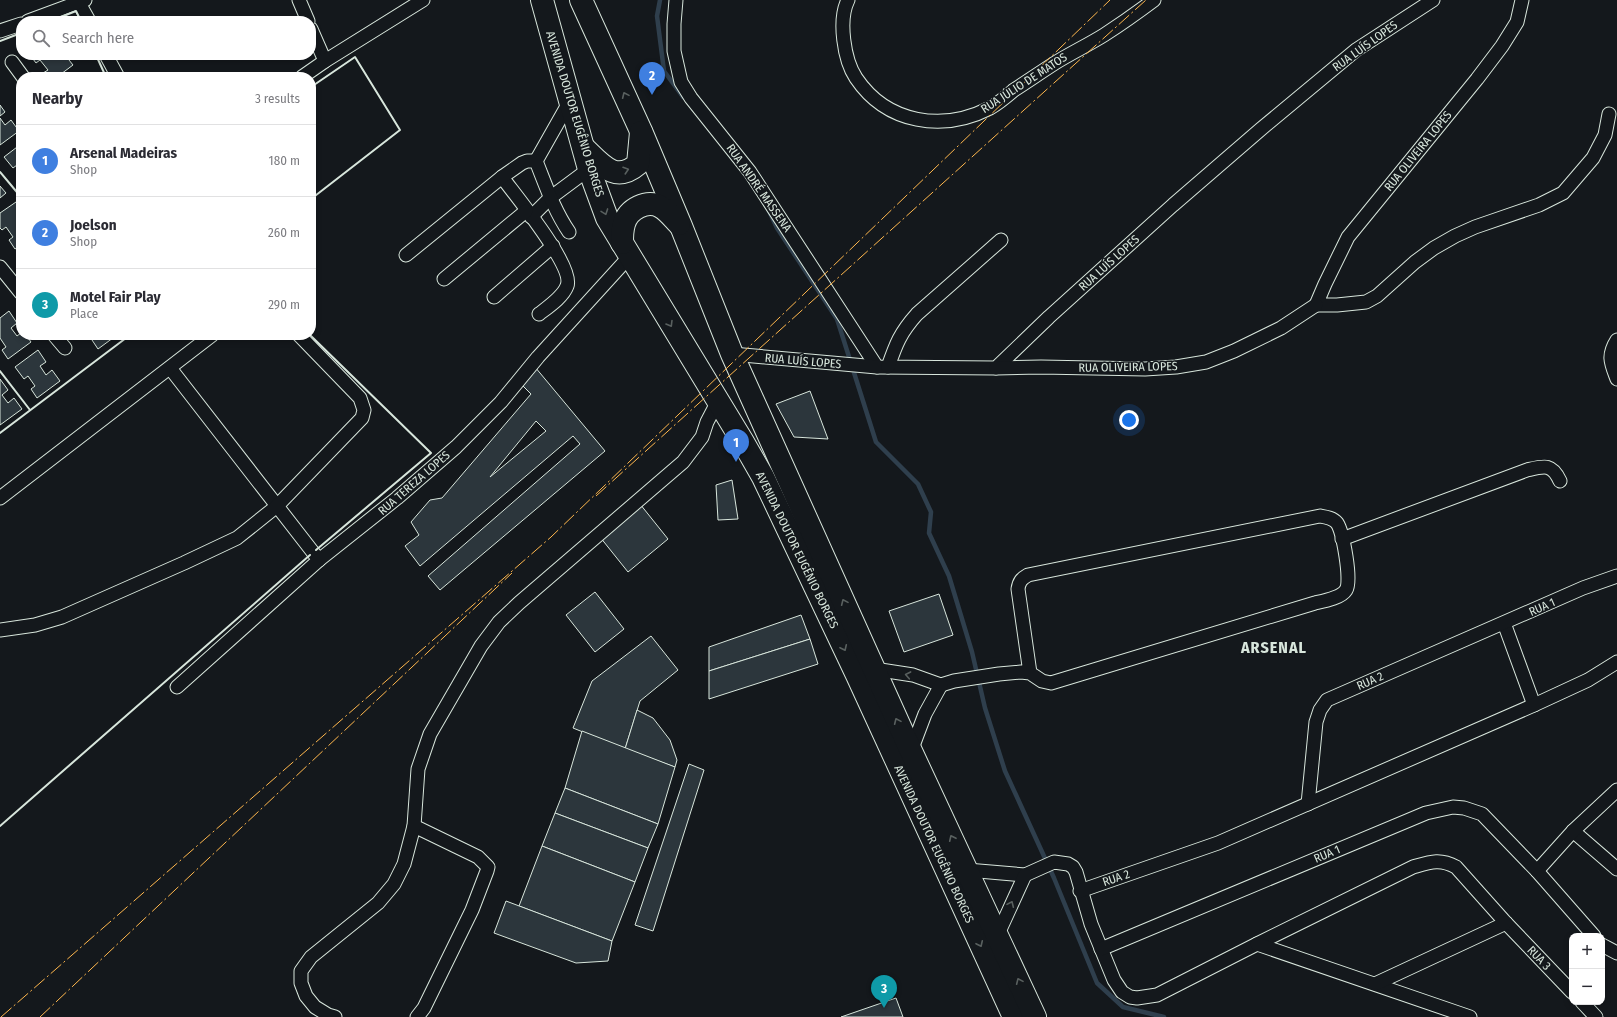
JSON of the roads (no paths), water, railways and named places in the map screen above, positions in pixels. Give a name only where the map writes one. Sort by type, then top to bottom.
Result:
[{"type":"highway","name":"AVENIDA DOUTOR EUGÊNIO BORGES","points":[[542,0],[589,169],[607,218],[753,460],[783,519],[857,675],[1014,1017]]},
{"type":"highway","name":"AVENIDA DOUTOR EUGÊNIO BORGES","points":[[581,0],[641,131],[732,354],[911,751],[998,934],[1035,1017]]},
{"type":"highway","points":[[583,147],[609,170],[618,173],[630,171],[638,164],[641,131]]},
{"type":"highway","points":[[626,250],[624,223],[636,208],[647,204],[656,205],[662,208],[681,226]]},
{"type":"street","points":[[299,0],[306,16]]},
{"type":"street","points":[[309,72],[423,0]]},
{"type":"street","name":"RUA ANDRÉ MASSENA","points":[[676,0],[674,50],[680,82],[750,172],[882,368]]},
{"type":"street","name":"RUA JÚLIO DE MATOS","points":[[848,0],[843,14],[847,55],[852,74],[862,87],[882,104],[897,114],[918,120],[942,122],[972,116],[991,107],[1032,77],[1104,35],[1154,0]]},
{"type":"street","name":"RUA LUÍS LOPES","points":[[732,354],[882,368],[996,368],[1061,306],[1173,205],[1261,129],[1356,50],[1433,0]]},
{"type":"street","name":"RUA OLIVEIRA LOPES","points":[[996,368],[1176,368],[1206,362],[1234,351],[1281,328],[1316,305],[1348,237],[1438,128],[1494,57],[1517,22],[1522,0]]},
{"type":"street","points":[[42,16],[82,1],[87,16]]},
{"type":"street","points":[[0,31],[16,26]]},
{"type":"street","points":[[316,40],[325,61]]},
{"type":"street","points":[[109,60],[115,72]]},
{"type":"street","points":[[12,62],[19,72]]},
{"type":"street","points":[[536,161],[570,101]]},
{"type":"street","points":[[1316,305],[1337,305],[1366,302],[1377,296],[1415,262],[1434,248],[1455,236],[1475,227],[1539,205],[1562,193],[1593,158],[1605,135],[1609,114]]},
{"type":"street","points":[[406,255],[502,177],[522,163],[527,161],[536,161]]},
{"type":"street","points":[[536,161],[550,198],[569,232]]},
{"type":"street","points":[[444,279],[589,169]]},
{"type":"street","points":[[502,177],[553,246],[567,273],[567,286],[562,294],[539,314]]},
{"type":"street","points":[[882,368],[904,328],[917,314],[1001,240]]},
{"type":"street","points":[[494,296],[553,246]]},
{"type":"street","name":"RUA TEREZA LOPES","points":[[177,687],[320,560],[397,498],[456,447],[501,402],[626,250]]},
{"type":"street","points":[[0,267],[16,287]]},
{"type":"street","points":[[58,340],[65,348]]},
{"type":"street","points":[[0,498],[206,340]]},
{"type":"street","points":[[0,630],[35,625],[62,617],[184,564],[237,538],[277,506],[362,418],[364,410],[360,398],[305,340]]},
{"type":"street","points":[[1617,340],[1611,354],[1610,363],[1617,379]]},
{"type":"street","points":[[170,368],[320,560]]},
{"type":"street","points":[[335,1017],[328,1016],[315,1007],[306,996],[301,983],[301,971],[311,957],[378,903],[394,884],[404,864],[414,826],[418,770],[430,734],[481,646],[499,622],[519,603],[683,462],[702,437],[707,422],[718,401]]},
{"type":"street","points":[[1342,539],[1527,470],[1546,467],[1552,469],[1560,481]]},
{"type":"street","points":[[874,669],[913,675],[941,685],[984,676],[1030,673],[1042,681],[1052,683],[1342,594],[1348,585],[1346,560],[1338,524],[1328,517],[1320,516],[1028,575],[1022,578],[1018,584],[1018,589],[1030,673]]},
{"type":"street","name":"RUA 1","points":[[1504,624],[1583,588],[1617,576]]},
{"type":"street","points":[[1504,624],[1534,705]]},
{"type":"street","name":"RUA 2","points":[[1080,891],[1218,843],[1308,804],[1316,722],[1320,710],[1327,700],[1504,624]]},
{"type":"street","points":[[1308,804],[1534,705],[1588,680],[1617,662]]},
{"type":"street","points":[[911,751],[925,714],[941,685]]},
{"type":"street","points":[[1591,933],[1537,871],[1573,831],[1617,790]]},
{"type":"street","name":"RUA 1","points":[[1101,949],[1426,813],[1453,806],[1482,814],[1537,871]]},
{"type":"street","points":[[414,826],[478,858],[488,867],[472,910],[424,1008],[417,1017]]},
{"type":"street","points":[[1573,831],[1617,869]]},
{"type":"street","points":[[967,870],[1025,875],[1054,862],[1068,864],[1073,867],[1076,872],[1080,891],[1101,949],[1114,980],[1122,992],[1130,997],[1137,998],[1157,995],[1257,944],[1413,868],[1436,862],[1447,862],[1456,867],[1506,923],[1375,984]]},
{"type":"street","points":[[998,934],[1025,875]]},
{"type":"street","name":"RUA 3","points":[[1506,923],[1569,989]]},
{"type":"street","points":[[1257,944],[1470,1017]]},
{"type":"street","points":[[1605,947],[1617,953]]},
{"type":"street","points":[[1585,1005],[1596,1017]]},
{"type":"waterway","points":[[660,0],[657,16],[664,71],[683,97]]},
{"type":"waterway","points":[[769,211],[777,228],[837,319],[876,442],[918,484],[931,512],[929,533],[949,576],[972,652],[985,708],[1005,771],[1054,878],[1097,983],[1123,1007],[1164,1017]]},
{"type":"place","name":"Joelson","points":[[652,95]]},
{"type":"place","name":"Arsenal Madeiras","points":[[736,462]]},
{"type":"place","name":"Motel Fair Play","points":[[884,1008]]},
{"type":"district","name":"ARSENAL","points":[[1274,647]]}]
